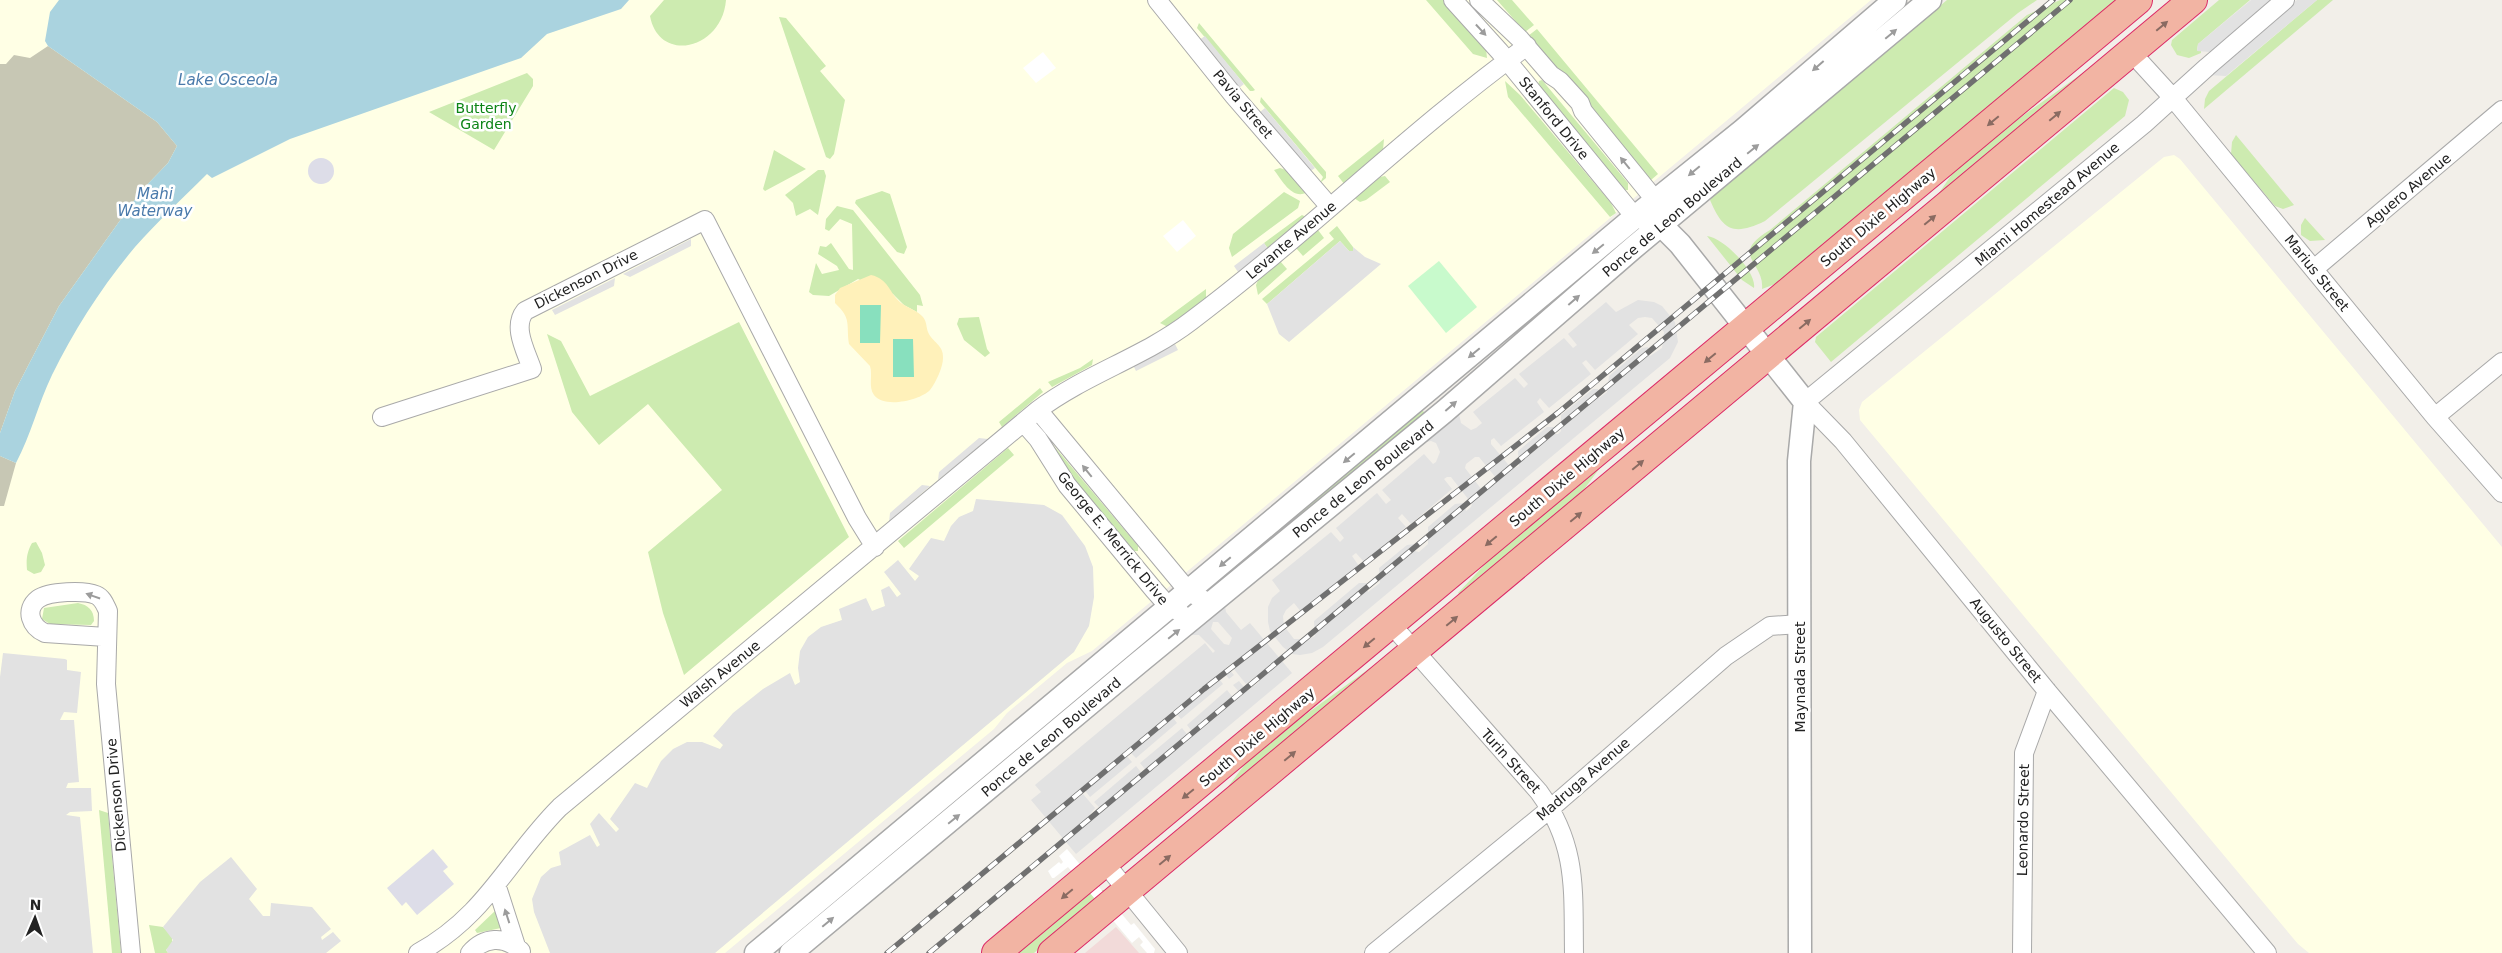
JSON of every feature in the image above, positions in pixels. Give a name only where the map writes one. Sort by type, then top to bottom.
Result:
[{"type":"highway","name":"South Dixie Highway","points":[[996,953],[2138,0]]},
{"type":"highway","points":[[2131,52],[2134,23],[2146,0]]},
{"type":"highway","points":[[1052,953],[2194,0]]},
{"type":"highway","points":[[2068,58],[2092,51],[2131,52]]},
{"type":"street","name":"Pavia Street","points":[[1157,0],[1234,96],[1330,207]]},
{"type":"street","name":"Stanford Drive","points":[[1453,0],[1507,61],[1636,217],[1662,225]]},
{"type":"street","name":"Stanford Drive","points":[[1479,0],[1527,46],[1551,75],[1560,80],[1580,103],[1583,111],[1656,201],[1662,225],[1680,244],[1747,326]]},
{"type":"street","name":"Ponce de Leon Boulevard","points":[[756,953],[1636,217],[1742,131],[1895,0]]},
{"type":"street","name":"Ponce de Leon Boulevard","points":[[791,953],[1445,411],[1662,225],[1930,0]]},
{"type":"street","name":"Miami Homestead Avenue","points":[[1805,402],[2173,98],[2285,0]]},
{"type":"street","points":[[1848,40],[1863,57]]},
{"type":"street","name":"Levante Avenue","points":[[1038,410],[1080,382],[1179,330],[1240,283],[1527,46]]},
{"type":"street","name":"Marius Street","points":[[2131,52],[2173,98],[2435,417],[2502,493]]},
{"type":"street","name":"Aguero Avenue","points":[[2314,269],[2502,110]]},
{"type":"street","name":"Dickenson Drive","points":[[382,417],[532,369],[518,327],[519,318],[525,311],[704,220],[857,518],[875,547]]},
{"type":"street","name":"Augusto Street","points":[[1747,326],[1768,356],[1805,402],[1844,441],[2047,691],[2267,953]]},
{"type":"street","points":[[2435,417],[2502,362]]},
{"type":"street","name":"Maynada Street","points":[[1800,953],[1799,461],[1805,402]]},
{"type":"street","name":"Walsh Avenue","points":[[418,953],[458,926],[497,887],[541,826],[560,807],[1038,410]]},
{"type":"street","name":"George E. Merrick Drive","points":[[1038,410],[1189,592],[1202,611]]},
{"type":"street","name":"George E. Merrick Drive","points":[[1024,423],[1038,439],[1067,486],[1170,608],[1202,611]]},
{"type":"street","points":[[1132,564],[1151,547]]},
{"type":"street","name":"Turin Street","points":[[1391,624],[1551,808],[1566,838],[1571,862],[1574,953]]},
{"type":"street","name":"Madruga Avenue","points":[[1374,953],[1551,808],[1719,662],[1746,641],[1770,626],[1800,624]]},
{"type":"street","name":"Dickenson Drive","points":[[106,637],[107,698],[131,953]]},
{"type":"street","name":"Leonardo Street","points":[[2022,953],[2024,752],[2047,691]]},
{"type":"street","points":[[1104,862],[1178,953]]},
{"type":"street","points":[[497,887],[519,950]]},
{"type":"street","points":[[470,953],[486,941],[496,939],[507,941],[519,950]]},
{"type":"shaded area","points":[[0,0],[1871,0],[1092,651],[1067,663],[1007,713],[994,729],[725,953],[0,953]]},
{"type":"shaded area","points":[[2251,0],[2271,0],[2210,52],[2197,51],[2198,44]]},
{"type":"shaded area","points":[[2297,0],[2317,0],[2226,76],[2207,75]]},
{"type":"shaded area","points":[[1205,36],[1244,84],[1239,88],[1199,40]]},
{"type":"shaded area","points":[[48,46],[157,122],[177,146],[168,163],[141,191],[59,306],[15,391],[0,433],[0,64],[6,64],[14,55],[30,58]]},
{"type":"shaded area","points":[[1265,108],[1315,168],[1309,172],[1260,112]]},
{"type":"shaded area","points":[[2174,155],[2180,159],[2502,547],[2502,953],[2309,953],[2298,944],[1860,420],[1859,410],[1862,402],[2164,157]]},
{"type":"shaded area","points":[[321,158],[330,162],[334,171],[330,180],[321,184],[312,180],[308,171],[312,162]]},
{"type":"shaded area","points":[[691,239],[691,246],[630,277],[623,274]]},
{"type":"shaded area","points":[[1340,241],[1349,251],[1353,251],[1353,247],[1365,257],[1381,264],[1289,342],[1279,334],[1267,304]]},
{"type":"shaded area","points":[[1264,243],[1268,249],[1238,272],[1234,266]]},
{"type":"shaded area","points":[[615,278],[614,286],[555,315],[552,310]]},
{"type":"shaded area","points":[[1638,300],[1654,302],[1662,306],[1675,322],[1678,342],[1670,358],[1323,647],[1312,653],[1300,655],[1292,654],[1283,647],[1270,631],[1268,622],[1268,607],[1272,598],[1280,591],[1272,580],[1331,532],[1340,542],[1344,538],[1336,528],[1377,493],[1386,504],[1391,500],[1382,490],[1424,454],[1433,464],[1436,462],[1440,452],[1436,443],[1431,441],[1421,443],[1462,409],[1459,414],[1461,423],[1471,430],[1476,428],[1482,423],[1473,412],[1515,378],[1524,388],[1528,384],[1519,374],[1564,338],[1573,348],[1577,345],[1568,334],[1606,302],[1616,312]],"holes":[[[1638,318],[1652,318],[1664,332],[1662,348],[1650,356],[1648,347],[1642,348],[1609,376],[1607,392],[1599,398],[1598,389],[1593,389],[1561,415],[1561,431],[1558,434],[1554,434],[1554,427],[1547,427],[1518,451],[1519,466],[1512,469],[1491,444],[1491,440],[1494,438],[1501,446],[1544,412],[1537,402],[1540,398],[1549,408],[1591,374],[1582,363],[1586,360],[1595,370],[1638,334],[1629,325]],[[1475,457],[1479,457],[1496,478],[1496,483],[1487,490],[1482,490],[1465,468],[1466,464]],[[1451,477],[1472,504],[1471,507],[1466,511],[1464,503],[1455,504],[1428,527],[1428,544],[1419,552],[1415,551],[1415,544],[1407,545],[1379,568],[1380,583],[1368,592],[1367,583],[1359,583],[1314,621],[1315,636],[1309,639],[1294,639],[1284,626],[1283,616],[1286,610],[1294,603],[1302,613],[1359,566],[1352,556],[1356,553],[1364,562],[1406,527],[1398,518],[1402,514],[1411,524],[1452,489],[1444,479]]]},
{"type":"shaded area","points":[[1175,344],[1178,350],[1136,371],[1133,365]]},
{"type":"shaded area","points":[[979,438],[988,439],[938,480],[939,472]]},
{"type":"shaded area","points":[[0,456],[16,463],[4,506],[0,506]]},
{"type":"shaded area","points":[[922,485],[930,486],[889,522],[890,513]]},
{"type":"shaded area","points":[[976,499],[1044,505],[1062,515],[1085,546],[1093,567],[1094,597],[1089,626],[1074,652],[715,953],[550,953],[534,912],[532,899],[541,877],[551,868],[561,865],[559,852],[590,835],[597,847],[600,845],[590,824],[599,813],[616,832],[619,829],[610,819],[635,783],[647,788],[661,761],[673,749],[687,742],[702,742],[720,749],[723,745],[713,736],[733,713],[763,689],[790,673],[795,685],[800,682],[798,668],[800,651],[808,637],[821,627],[842,620],[839,609],[866,598],[872,611],[885,606],[881,590],[889,586],[897,597],[901,594],[884,572],[898,560],[915,581],[919,576],[909,569],[931,538],[944,541],[951,526],[959,517],[973,511]]},
{"type":"shaded area","points":[[1225,606],[1226,612],[1241,630],[1250,623],[1292,673],[1076,854],[1031,800],[1041,792],[1035,785],[1205,643],[1213,653],[1215,651],[1199,635],[1189,635]],"holes":[[[1213,622],[1218,622],[1232,638],[1229,645],[1224,644],[1211,629]],[[1242,657],[1244,660],[1233,668],[1246,684],[1256,676],[1259,682],[1247,691],[1239,681],[1233,685],[1242,695],[1235,700],[1227,690],[1187,725],[1194,734],[1190,738],[1182,728],[1140,763],[1148,773],[1144,776],[1136,766],[1094,802],[1100,808],[1088,817],[1095,808],[1083,794],[1075,800],[1073,796],[1083,788],[1090,797],[1132,762],[1124,753],[1127,749],[1136,758],[1177,723],[1170,714],[1173,710],[1181,719],[1223,684],[1217,676],[1223,671],[1229,679],[1234,675],[1227,667]]]},
{"type":"shaded area","points":[[3,653],[65,659],[67,660],[67,670],[81,672],[77,713],[64,712],[60,720],[74,720],[79,782],[68,783],[66,788],[91,788],[92,811],[70,812],[66,815],[80,817],[93,953],[0,953],[0,677]]},
{"type":"shaded area","points":[[433,849],[448,867],[443,871],[454,884],[417,915],[406,902],[402,906],[387,888]]},
{"type":"shaded area","points":[[231,857],[257,889],[249,899],[263,916],[270,916],[271,903],[312,907],[331,929],[321,937],[322,940],[333,932],[341,941],[326,953],[168,953],[166,950],[173,940],[163,927],[200,882]]},
{"type":"shaded area","points":[[1116,927],[1139,953],[1085,953]]},
{"type":"green space","points":[[664,0],[726,0],[722,17],[714,30],[703,40],[690,45],[677,45],[665,41],[656,31],[650,16]]},
{"type":"green space","points":[[1426,0],[1444,0],[1486,49],[1487,58],[1473,54]]},
{"type":"green space","points":[[1497,0],[1512,0],[1534,25],[1525,32]]},
{"type":"green space","points":[[1947,0],[2037,0],[2018,13],[1765,221],[1754,226],[1737,229],[1725,224],[1710,200],[1715,194]]},
{"type":"green space","points":[[2060,0],[2117,0],[1778,283],[1762,289],[1759,272],[1751,259],[1750,253],[1751,246],[1758,239],[2027,15]]},
{"type":"green space","points":[[2219,0],[2250,0],[2198,44],[2197,50],[2201,51],[2201,53],[2189,58],[2177,55],[2171,45],[2172,40]]},
{"type":"green space","points":[[2317,0],[2333,0],[2204,109],[2205,99],[2209,91]]},
{"type":"green space","points":[[779,17],[786,18],[826,66],[820,71],[845,100],[834,154],[830,159],[826,157]]},
{"type":"green space","points":[[1199,23],[1255,90],[1250,91],[1197,28]]},
{"type":"green space","points":[[1537,29],[1658,174],[1651,180],[1528,36]]},
{"type":"green space","points":[[2091,67],[1941,195],[1939,193],[1959,164],[1982,145]]},
{"type":"green space","name":"Butterfly Garden","points":[[527,73],[533,79],[533,86],[494,150],[429,112]]},
{"type":"green space","points":[[1542,80],[1628,183],[1628,190],[1624,190],[1538,86],[1539,81]]},
{"type":"green space","points":[[1505,81],[1520,95],[1611,203],[1616,213],[1610,217],[1508,97]]},
{"type":"green space","points":[[2114,88],[2123,92],[2129,100],[2125,116],[1831,362],[1815,342],[1816,337]]},
{"type":"green space","points":[[1261,97],[1326,172],[1326,178],[1320,183],[1323,177],[1260,102]]},
{"type":"green space","points":[[2236,135],[2294,205],[2283,209],[2275,206],[2231,154],[2232,142]]},
{"type":"green space","points":[[1384,139],[1383,150],[1345,185],[1338,176]]},
{"type":"green space","points":[[774,150],[806,169],[765,191],[763,189]]},
{"type":"green space","points":[[1280,168],[1286,170],[1306,193],[1296,193],[1287,188],[1274,170]]},
{"type":"green space","points":[[818,170],[824,170],[826,176],[818,215],[810,209],[796,216],[793,203],[785,195]]},
{"type":"green space","points":[[1385,176],[1390,182],[1366,200],[1360,202],[1354,198],[1380,177]]},
{"type":"green space","points":[[882,191],[890,194],[907,247],[904,254],[897,252],[855,203],[856,200]]},
{"type":"green space","points":[[1284,192],[1300,201],[1298,208],[1232,257],[1229,248],[1233,234]]},
{"type":"green space","points":[[837,206],[853,210],[920,295],[923,306],[917,305],[917,312],[904,305],[893,294],[858,279],[829,296],[813,295],[809,292],[816,263],[822,274],[839,270],[837,266],[818,254],[820,246],[826,247],[831,243],[849,269],[853,270],[852,224],[840,219],[829,231],[825,229],[826,219]]},
{"type":"green space","points":[[1302,215],[1306,217],[1268,249],[1264,243]]},
{"type":"green space","points":[[2305,218],[2325,240],[2310,241],[2301,235],[2301,225]]},
{"type":"green space","points":[[1337,226],[1353,247],[1353,251],[1349,251],[1340,241],[1267,304],[1262,299],[1334,239],[1329,233]]},
{"type":"green space","points":[[1318,230],[1324,238],[1303,256],[1296,248]]},
{"type":"green space","points":[[1707,236],[1722,243],[1738,257],[1750,273],[1754,281],[1754,288],[1742,280]]},
{"type":"green space","points":[[1280,261],[1287,269],[1258,295],[1256,285],[1259,278]]},
{"type":"green space","points":[[1439,261],[1477,307],[1446,333],[1408,286]]},
{"type":"green space","points":[[1206,289],[1206,298],[1168,327],[1160,323]]},
{"type":"green space","points":[[860,305],[881,305],[880,343],[860,343]]},
{"type":"green space","points":[[979,317],[987,349],[990,353],[985,357],[964,340],[957,324],[959,318]]},
{"type":"green space","points":[[739,322],[849,537],[684,675],[663,613],[648,552],[722,490],[648,404],[599,445],[572,412],[547,334],[561,341],[590,396]]},
{"type":"green space","points":[[893,339],[913,339],[914,377],[893,377]]},
{"type":"green space","points":[[1093,359],[1092,365],[1052,387],[1048,382],[1080,368]]},
{"type":"green space","points":[[1040,388],[1043,392],[1002,427],[999,422]]},
{"type":"green space","points":[[1422,410],[1425,413],[1421,418],[1280,534],[1279,530],[1298,513]]},
{"type":"green space","points":[[1048,439],[1138,546],[1138,551],[1132,551],[1081,496]]},
{"type":"green space","points":[[1008,448],[1014,455],[904,548],[898,541]]},
{"type":"green space","points":[[1596,466],[1599,469],[1577,499],[1461,596],[1458,593],[1507,541]]},
{"type":"green space","points":[[36,542],[42,553],[45,565],[41,572],[34,574],[27,570],[27,559],[32,543]]},
{"type":"green space","points":[[78,603],[85,605],[92,611],[94,621],[91,625],[50,624],[42,619],[44,608]]},
{"type":"green space","points":[[1370,668],[1373,668],[1230,790],[1227,788],[1255,751]]},
{"type":"green space","points":[[99,810],[108,813],[121,953],[112,953]]},
{"type":"green space","points":[[1098,890],[1105,890],[1104,894],[1034,953],[1013,953],[1082,896]]},
{"type":"green space","points":[[496,910],[501,928],[477,933],[475,930]]},
{"type":"green space","points":[[149,925],[163,927],[172,936],[172,944],[166,950],[168,953],[155,953]]},
{"type":"sand","points":[[871,275],[882,280],[901,303],[923,317],[927,330],[942,350],[943,362],[937,379],[930,390],[911,400],[886,402],[874,395],[871,388],[870,366],[849,344],[846,318],[835,303],[835,295],[840,288]]},
{"type":"water","name":"Lake Osceola","points":[[59,0],[629,0],[621,9],[547,34],[521,58],[290,139],[212,178],[207,174],[135,247],[90,308],[52,375],[16,463],[0,456],[0,433],[15,391],[59,306],[141,191],[168,163],[177,146],[157,122],[48,46],[45,41],[50,12]]},
{"type":"pier","points":[[1043,52],[1056,68],[1036,83],[1023,68]]},
{"type":"pier","points":[[1183,220],[1196,236],[1177,252],[1163,236]]},
{"type":"pier","points":[[1067,849],[1131,925],[1134,923],[1155,949],[1154,953],[1147,953],[1140,945],[1143,942],[1139,937],[1132,943],[1068,867],[1052,878],[1048,871],[1059,862],[1061,864],[1063,862],[1059,856]]},
{"type":"railway","points":[[887,953],[1204,689],[1559,412],[2053,0]]},
{"type":"railway","points":[[929,953],[2070,0]]},
{"type":"water label","name":"Mahi Waterway","points":[[155,202]]}]
